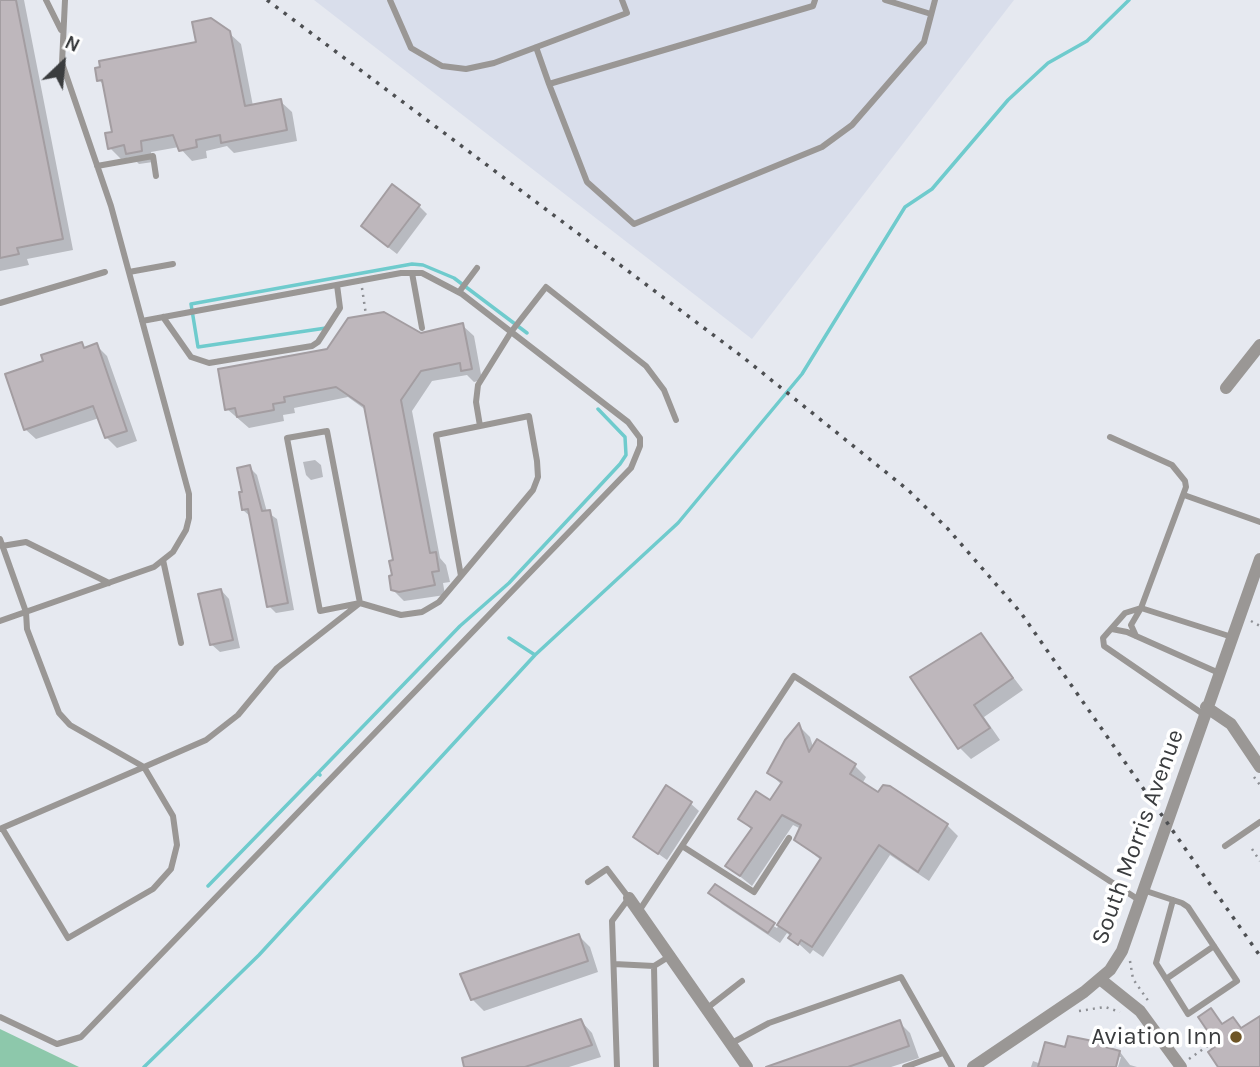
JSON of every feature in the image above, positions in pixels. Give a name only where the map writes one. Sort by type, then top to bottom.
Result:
[{"type":"street","points":[[1226,388],[1260,345]]},
{"type":"street","name":"South Morris Avenue","points":[[973,1067],[1100,979],[1122,951],[1260,559]]},
{"type":"street","points":[[1205,710],[1231,724],[1260,767]]},
{"type":"street","points":[[629,898],[747,1067]]},
{"type":"street","points":[[1100,979],[1140,1011],[1184,1064]]},
{"type":"lane","points":[[46,0],[62,31]]},
{"type":"lane","points":[[0,621],[154,567],[173,552],[186,530],[189,494],[129,272],[62,63],[65,0]]},
{"type":"lane","points":[[390,0],[411,48],[442,65],[466,69],[494,63],[627,13],[622,0]]},
{"type":"lane","points":[[549,84],[813,6],[815,0]]},
{"type":"lane","points":[[885,0],[931,14]]},
{"type":"lane","points":[[536,47],[587,182],[634,224],[822,147],[852,125],[924,42],[934,0]]},
{"type":"lane","points":[[97,166],[153,156],[156,176]]},
{"type":"lane","points":[[129,272],[173,264]]},
{"type":"lane","points":[[459,292],[477,268]]},
{"type":"lane","points":[[0,303],[105,272]]},
{"type":"lane","points":[[0,1017],[57,1044],[81,1037],[631,468],[640,446],[636,430],[459,292],[435,277],[412,272],[142,321]]},
{"type":"lane","points":[[412,272],[422,328]]},
{"type":"lane","points":[[163,317],[191,357],[209,363],[312,346],[318,342],[340,308],[337,285]]},
{"type":"lane","points":[[480,426],[476,402],[478,385],[511,332],[546,287],[646,366],[664,390],[676,421]]},
{"type":"lane","points":[[360,603],[327,431],[287,438],[320,611],[360,603],[401,615],[422,612],[439,602],[461,576],[533,490],[538,477],[529,416],[436,435],[461,576]]},
{"type":"lane","points":[[1110,437],[1172,465],[1185,481],[1184,495],[1141,608],[1130,625],[1136,636]]},
{"type":"lane","points":[[1184,495],[1260,522]]},
{"type":"lane","points":[[109,583],[26,542],[1,542],[26,612],[27,629],[59,713],[70,725],[144,767],[173,816],[177,845],[171,869],[153,890],[68,938],[1,829],[144,767],[206,740],[238,715],[277,668],[360,603]]},
{"type":"lane","points":[[163,560],[181,643]]},
{"type":"lane","points":[[1205,710],[1104,646],[1103,638],[1125,613],[1141,608],[1232,637]]},
{"type":"lane","points":[[1111,629],[1136,636],[1219,673]]},
{"type":"lane","points":[[639,911],[794,676],[1141,895],[1173,900],[1188,907],[1237,981],[1188,1014],[1155,956],[1173,900]]},
{"type":"lane","points":[[1225,846],[1260,822]]},
{"type":"lane","points":[[682,846],[754,892],[789,838]]},
{"type":"lane","points":[[588,882],[607,869],[629,898],[612,921],[617,1067]]},
{"type":"lane","points":[[1166,979],[1214,947]]},
{"type":"lane","points":[[614,964],[654,966],[670,956]]},
{"type":"lane","points":[[654,966],[656,1067]]},
{"type":"lane","points":[[730,1044],[769,1023],[901,977],[952,1067]]},
{"type":"lane","points":[[706,1009],[742,981]]},
{"type":"lane","points":[[905,1067],[943,1053]]},
{"type":"path","points":[[361,281],[366,315]]},
{"type":"path","points":[[1248,619],[1260,625]]},
{"type":"path","points":[[1252,849],[1260,861]]},
{"type":"path","points":[[1132,951],[1133,979],[1153,1007]]},
{"type":"path","points":[[1071,1015],[1089,1008],[1105,1007],[1126,1016]]},
{"type":"path","points":[[1184,1064],[1213,1042]]},
{"type":"path","points":[[1183,1048],[1184,1064]]},
{"type":"path","points":[[1184,1064],[1196,1067]]},
{"type":"shaded area","points":[[314,0],[1014,0],[752,339]]},
{"type":"green space","points":[[0,1029],[79,1067],[0,1067]]},
{"type":"building","points":[[0,0],[16,0],[63,239],[17,248],[19,254],[0,258]]},
{"type":"building","points":[[211,18],[230,31],[245,106],[281,99],[287,130],[221,143],[220,135],[196,140],[197,147],[179,151],[173,135],[141,141],[142,151],[126,154],[124,145],[108,149],[105,133],[112,132],[102,80],[97,81],[95,68],[100,67],[99,61],[196,42],[192,22]]},
{"type":"building","points":[[392,184],[420,205],[388,247],[361,226]]},
{"type":"building","points":[[384,312],[421,333],[463,323],[472,369],[461,371],[460,363],[421,371],[401,400],[430,553],[436,552],[439,571],[432,572],[435,585],[399,592],[391,590],[389,561],[393,560],[364,406],[336,387],[284,397],[285,402],[273,404],[274,410],[237,417],[235,408],[225,410],[218,369],[327,349],[348,318]]},
{"type":"building","points":[[82,342],[84,348],[97,343],[127,431],[105,438],[93,406],[24,430],[5,374],[43,361],[41,355]]},
{"type":"building","points":[[250,465],[262,511],[270,510],[288,603],[267,607],[248,509],[242,510],[239,492],[242,492],[237,468]]},
{"type":"building","points":[[221,589],[233,640],[210,645],[198,594]]},
{"type":"building","points":[[981,633],[1013,678],[974,705],[990,728],[958,749],[910,677]]},
{"type":"building","points":[[799,723],[809,752],[817,739],[856,764],[850,774],[878,792],[883,785],[890,786],[948,824],[918,872],[879,845],[812,947],[801,940],[798,945],[788,938],[791,934],[777,925],[821,858],[794,840],[801,825],[782,815],[740,876],[725,866],[752,828],[738,819],[756,791],[770,800],[782,782],[767,773],[785,740]]},
{"type":"building","points":[[666,785],[692,802],[658,854],[633,837]]},
{"type":"building","points":[[715,884],[775,923],[768,933],[708,893]]},
{"type":"building","points":[[579,934],[588,961],[471,1000],[460,974]]},
{"type":"building","name":"Aviation Inn","points":[[1211,1008],[1222,1024],[1233,1017],[1241,1028],[1260,1016],[1260,1067],[1218,1067],[1208,1052],[1217,1045],[1198,1017]]},
{"type":"building","points":[[581,1019],[592,1045],[525,1067],[464,1067],[462,1058]]},
{"type":"building","points":[[900,1020],[909,1046],[848,1067],[766,1067]]},
{"type":"building","points":[[1068,1036],[1103,1043],[1102,1046],[1120,1051],[1116,1067],[1038,1067],[1045,1042],[1065,1047]]},
{"type":"waterway","points":[[144,1067],[259,955],[535,655],[678,523],[802,374],[905,207],[932,189],[1008,100],[1048,63],[1087,41],[1129,0]]},
{"type":"waterway","points":[[326,328],[198,347],[191,304],[412,264],[423,265],[454,278],[527,333]]},
{"type":"waterway","points":[[318,773],[460,626],[509,583],[620,464],[626,455],[625,437],[598,409]]},
{"type":"waterway","points":[[509,638],[535,655]]},
{"type":"waterway","points":[[208,886],[318,773],[320,775]]},
{"type":"railway","points":[[267,0],[744,358],[908,490],[948,529],[1021,613],[1260,956]]},
{"type":"place","name":"Aviation Inn","points":[[1236,1037]]}]
